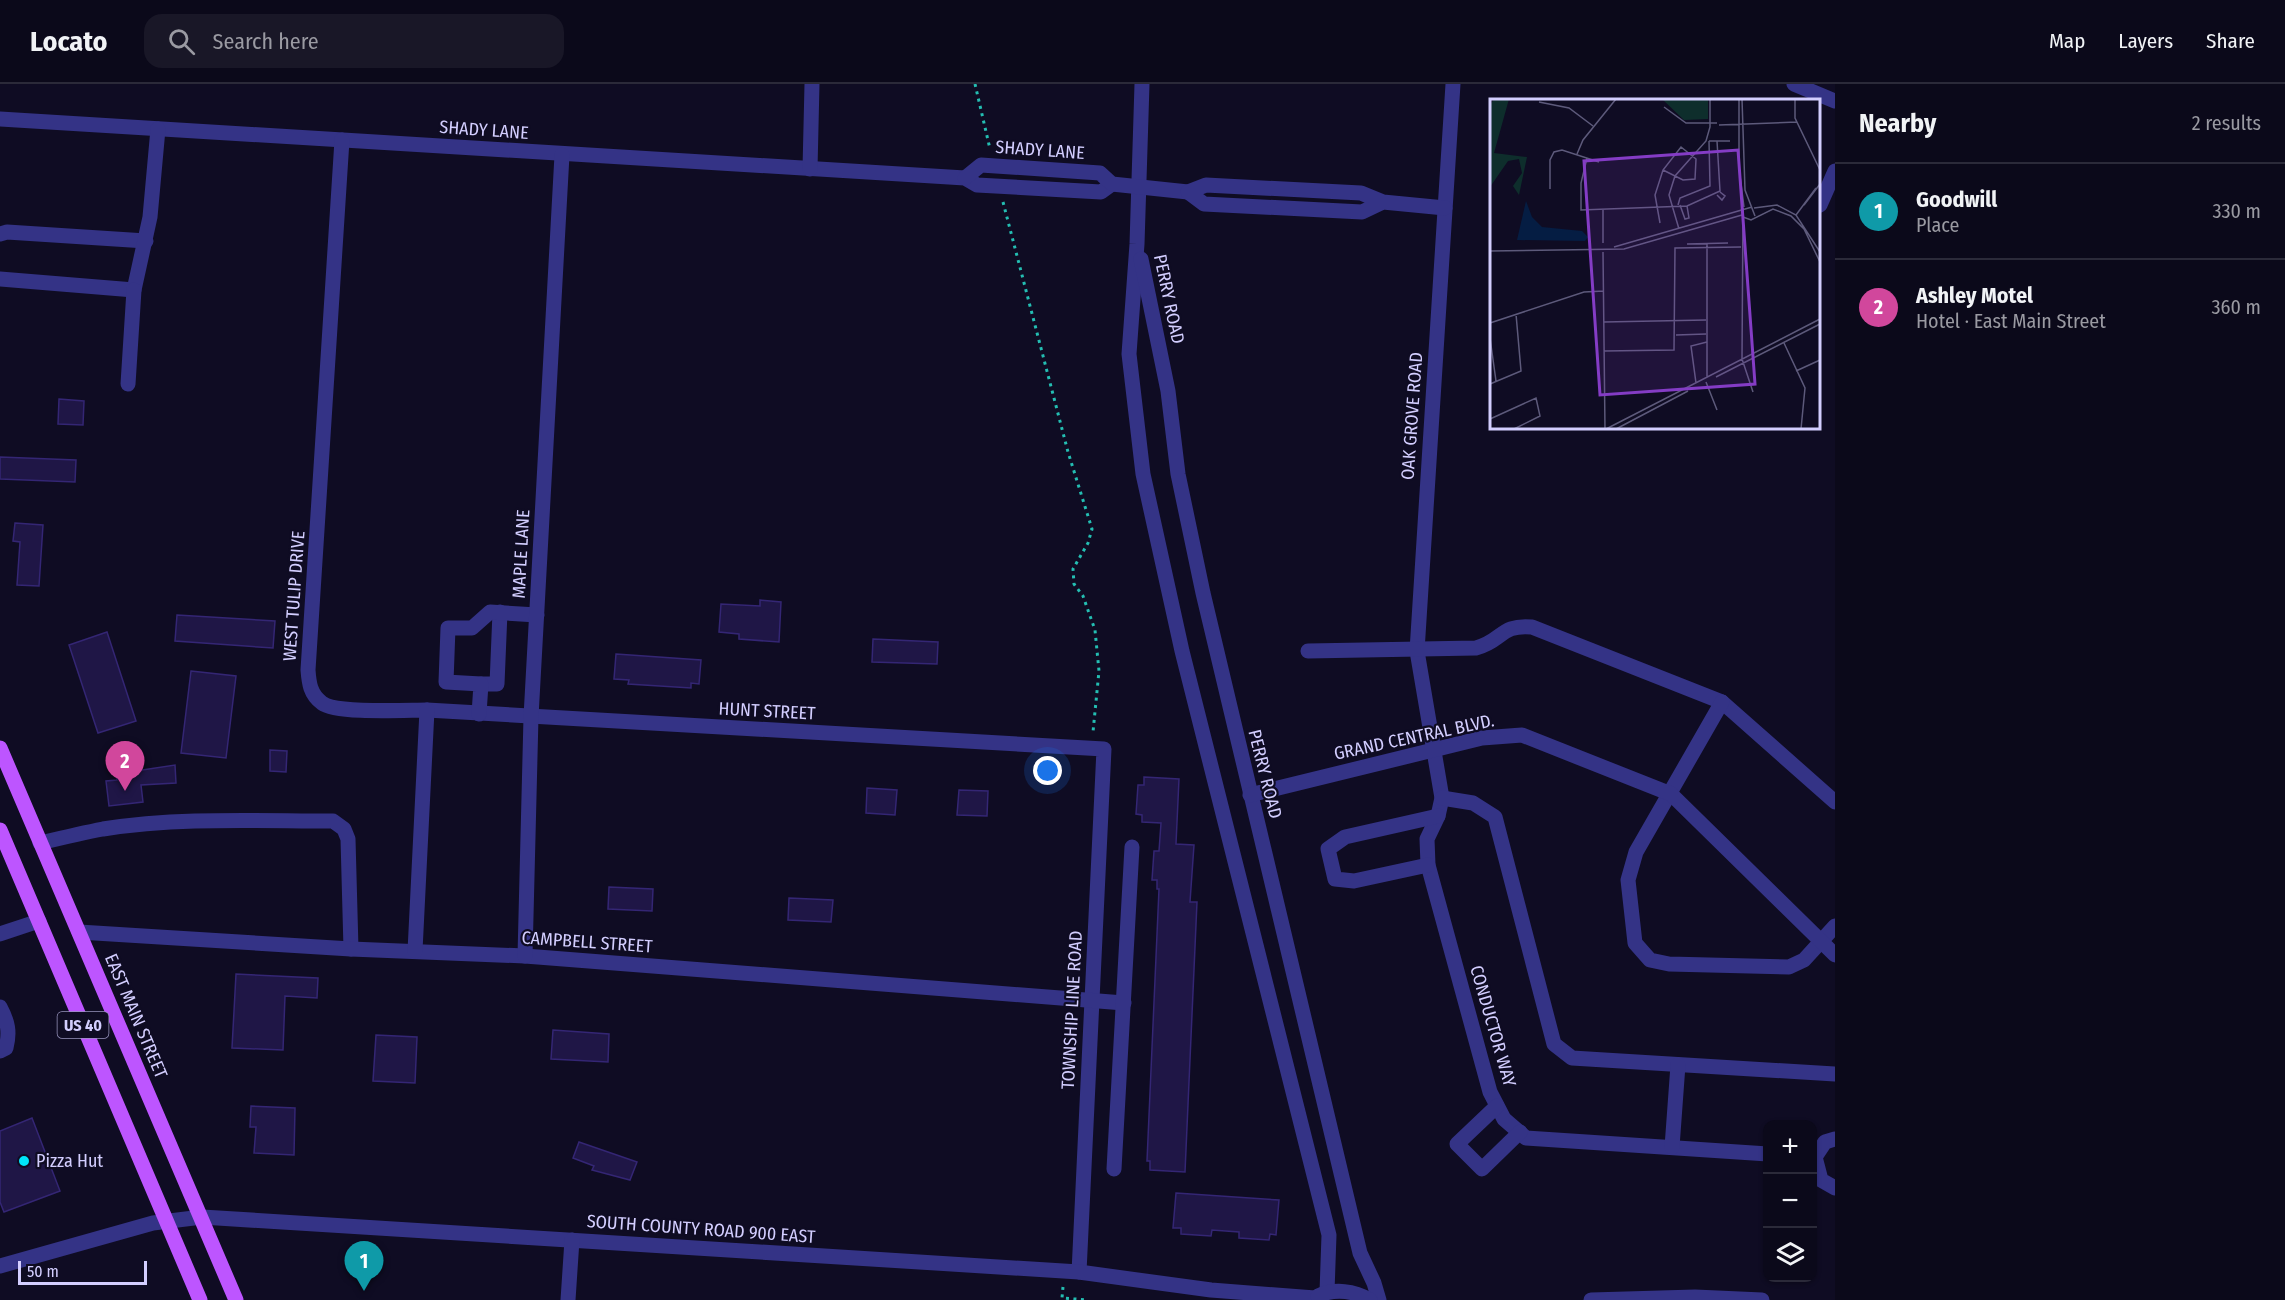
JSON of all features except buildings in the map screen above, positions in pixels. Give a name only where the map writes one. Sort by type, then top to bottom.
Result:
[{"type":"main road","name":"EAST MAIN STREET","points":[[0,748],[236,1300]]},
{"type":"main road","name":"US 40","points":[[0,830],[200,1300]]},
{"type":"street","points":[[810,169],[812,84]]},
{"type":"street","points":[[1137,244],[1137,186],[1142,84]]},
{"type":"street","name":"OAK GROVE ROAD","points":[[1432,749],[1417,651],[1453,84]]},
{"type":"street","points":[[1794,84],[1835,101]]},
{"type":"street","name":"SHADY LANE","points":[[0,119],[965,178],[977,184],[998,186],[1101,192],[1112,184]]},
{"type":"street","points":[[128,384],[134,290],[146,241],[158,129]]},
{"type":"street","name":"WEST TULIP DRIVE","points":[[342,140],[309,684],[311,691],[320,702],[336,708],[427,710]]},
{"type":"street","name":"MAPLE LANE","points":[[525,956],[531,717],[562,155]]},
{"type":"street","name":"SHADY LANE","points":[[965,178],[981,165],[1100,173],[1112,184],[1137,186]]},
{"type":"street","points":[[1820,205],[1835,171]]},
{"type":"street","points":[[1137,186],[1188,192],[1206,185],[1361,193],[1383,202],[1445,208]]},
{"type":"street","points":[[0,234],[7,232],[146,241]]},
{"type":"street","name":"PERRY ROAD","points":[[1137,244],[1168,392],[1178,474],[1200,582],[1359,1253],[1374,1283],[1379,1300]]},
{"type":"street","name":"PERRY ROAD","points":[[1137,244],[1128,354],[1143,474],[1182,651],[1329,1235],[1317,1297]]},
{"type":"street","points":[[0,279],[134,290]]},
{"type":"street","points":[[500,612],[497,684],[446,682],[448,628],[472,628],[490,612],[500,612],[537,615]]},
{"type":"street","points":[[1308,651],[1417,651],[1476,648],[1493,644],[1504,630],[1515,626],[1532,627],[1722,702],[1835,802]]},
{"type":"street","points":[[479,714],[481,684]]},
{"type":"street","points":[[1722,702],[1636,852],[1628,880],[1635,943],[1650,960],[1669,964],[1789,967],[1804,960],[1835,926]]},
{"type":"street","points":[[415,951],[427,710]]},
{"type":"street","name":"HUNT STREET","points":[[427,710],[1104,749]]},
{"type":"street","name":"GRAND CENTRAL BLVD.","points":[[1250,795],[1432,749],[1482,738],[1522,735],[1671,794],[1835,955]]},
{"type":"street","name":"TOWNSHIP LINE ROAD","points":[[1079,1272],[1104,749]]},
{"type":"street","name":"CONDUCTOR WAY","points":[[1432,749],[1442,798],[1438,816],[1427,839],[1428,865],[1490,1092],[1504,1119],[1520,1132]]},
{"type":"street","points":[[1442,798],[1473,803],[1496,817],[1554,1044],[1572,1058],[1835,1074]]},
{"type":"street","points":[[1428,865],[1354,881],[1335,879],[1328,849],[1345,837],[1438,816]]},
{"type":"street","points":[[40,843],[147,824],[230,820],[333,821],[344,829],[348,839],[351,949]]},
{"type":"street","points":[[1114,1169],[1132,847]]},
{"type":"street","points":[[0,934],[39,921]]},
{"type":"street","name":"CAMPBELL STREET","points":[[79,932],[351,949],[525,956],[1124,1003]]},
{"type":"street","points":[[0,1007],[7,1020],[9,1035],[6,1048],[0,1051]]},
{"type":"street","points":[[1672,1147],[1678,1065]]},
{"type":"street","points":[[1497,1106],[1457,1144],[1482,1169],[1520,1132],[1526,1138],[1763,1154]]},
{"type":"street","points":[[1817,1152],[1826,1142],[1835,1139]]},
{"type":"street","points":[[1817,1166],[1821,1180],[1835,1188]]},
{"type":"street","name":"SOUTH COUNTY ROAD 900 EAST","points":[[0,1266],[166,1220],[202,1217],[1079,1272],[1197,1288],[1317,1297]]},
{"type":"street","points":[[568,1300],[572,1240]]},
{"type":"street","name":"SOUTH COUNTY ROAD 900 EAST","points":[[1197,1288],[1218,1300]]},
{"type":"street","points":[[1317,1297],[1348,1291],[1370,1300]]},
{"type":"street","points":[[1591,1300],[1695,1297],[1762,1300]]},
{"type":"path","points":[[975,84],[994,166]]},
{"type":"path","points":[[998,186],[1092,529],[1088,543],[1073,569],[1074,584],[1083,596],[1095,630]]},
{"type":"place","name":"Ashley Motel","points":[[125,791]]},
{"type":"place","name":"Pizza Hut","points":[[24,1161]]},
{"type":"place","name":"Goodwill","points":[[364,1291]]}]
